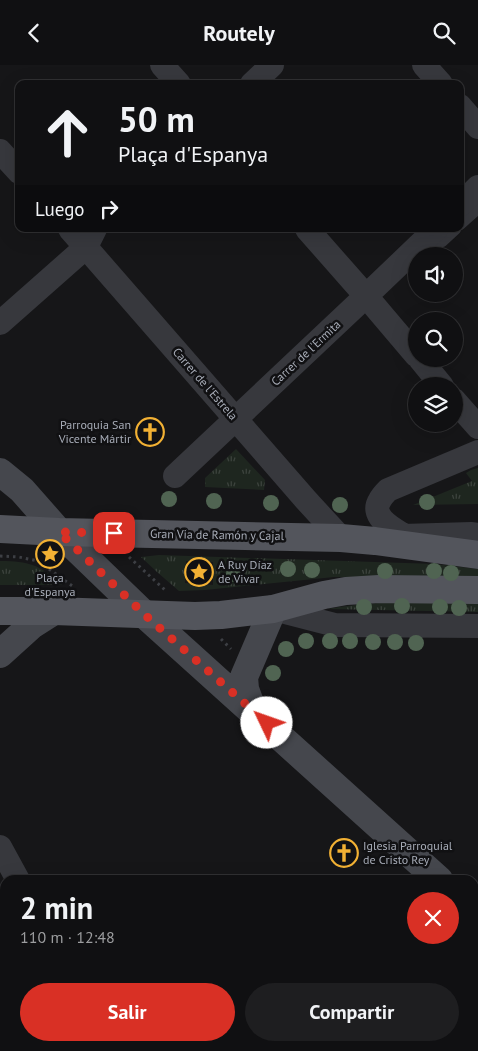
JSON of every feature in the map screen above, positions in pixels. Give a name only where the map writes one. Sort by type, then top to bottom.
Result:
[{"type":"main road","points":[[0,472],[22,491],[59,532],[145,615],[433,875]]},
{"type":"main road","points":[[0,529],[59,532]]},
{"type":"main road","name":"Gran Via de Ramón y Cajal","points":[[59,532],[341,538],[375,541],[477,539]]},
{"type":"main road","points":[[0,611],[221,615],[272,609],[346,591],[379,589],[478,590]]},
{"type":"main road","points":[[252,711],[245,689],[244,677],[272,609]]},
{"type":"main road","points":[[0,654],[32,625],[54,611]]},
{"type":"street","points":[[162,65],[175,80]]},
{"type":"street","points":[[256,80],[272,65]]},
{"type":"street","points":[[424,65],[437,80]]},
{"type":"street","points":[[464,111],[478,127]]},
{"type":"street","points":[[0,151],[15,168]]},
{"type":"street","points":[[464,201],[478,187]]},
{"type":"street","name":"Carrer de l'Estrela","points":[[77,232],[90,238],[235,419],[341,538]]},
{"type":"street","points":[[310,232],[408,346]]},
{"type":"street","name":"Carrer de l'Ermita","points":[[417,247],[433,232]]},
{"type":"street","points":[[0,323],[90,238]]},
{"type":"street","name":"Carrer de l'Ermita","points":[[175,476],[408,256]]},
{"type":"street","points":[[427,367],[435,377]]},
{"type":"street","points":[[463,410],[478,427]]},
{"type":"street","points":[[405,536],[382,520],[378,512],[378,501],[388,490],[478,452]]},
{"type":"street","name":"Gran Via de Ramón y Cajal","points":[[375,541],[405,536],[477,539]]},
{"type":"street","points":[[272,609],[334,625],[478,626]]},
{"type":"street","points":[[0,847],[15,875]]},
{"type":"lane","points":[[464,220],[478,208]]},
{"type":"lane","points":[[423,247],[442,241],[452,232]]},
{"type":"path","points":[[0,556],[20,557],[38,561],[73,587]]},
{"type":"path","points":[[129,557],[167,592]]},
{"type":"green space","points":[[236,449],[265,480],[264,490],[205,487],[205,478]]},
{"type":"green space","points":[[478,468],[478,504],[413,505],[472,481],[466,473]]},
{"type":"green space","points":[[159,555],[435,564],[478,569],[478,578],[334,577],[179,591],[141,557]],"holes":[[[186,561],[213,562],[213,585],[185,583]]]},
{"type":"green space","points":[[0,561],[33,565],[46,572],[62,585],[0,585]]},
{"type":"green space","points":[[478,602],[478,612],[328,609],[384,603]]},
{"type":"place","name":"Parroquia San Vicente Mártir","points":[[150,432]]},
{"type":"place","name":"Plaça d'Espanya","points":[[50,554]]},
{"type":"place","name":"A Ruy Díaz de Vivar","points":[[199,572]]},
{"type":"place","name":"Iglesia Parroquial de Cristo Rey","points":[[344,853]]},
{"type":"route","points":[[114,533],[59,532],[145,615],[267,723]]}]
